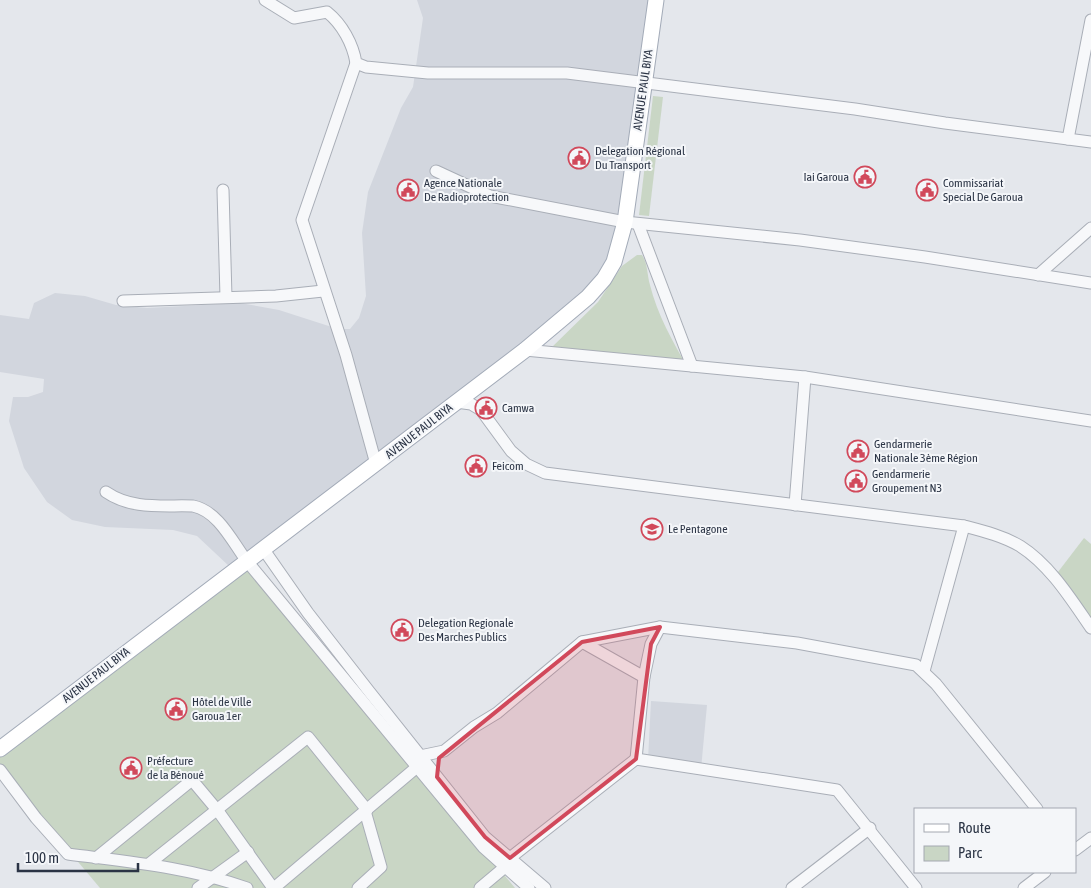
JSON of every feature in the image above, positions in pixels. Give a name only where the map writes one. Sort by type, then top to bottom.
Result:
[{"type":"main road","name":"AVENUE PAUL BIYA","points":[[0,749],[246,560],[525,350],[571,313],[604,279],[632,223],[645,82],[656,0]]},
{"type":"street","points":[[265,0],[294,18],[326,12],[335,19],[354,50],[356,63],[302,220],[323,291],[346,355],[376,464]]},
{"type":"street","points":[[1068,138],[1091,20]]},
{"type":"street","points":[[356,63],[366,67],[428,73],[538,72],[645,82],[1091,142]]},
{"type":"street","points":[[436,171],[490,196],[632,223],[800,240],[1091,283]]},
{"type":"street","points":[[223,190],[226,297]]},
{"type":"street","points":[[632,223],[692,366]]},
{"type":"street","points":[[1038,275],[1091,228]]},
{"type":"street","points":[[124,301],[276,296],[323,291]]},
{"type":"street","points":[[525,350],[805,377],[1091,421]]},
{"type":"street","points":[[795,505],[805,377]]},
{"type":"street","points":[[480,383],[481,410]]},
{"type":"street","points":[[456,402],[471,404],[481,410],[510,451],[526,464],[545,473],[964,526],[1008,540],[1036,559],[1061,585],[1091,628]]},
{"type":"street","points":[[106,492],[118,500],[132,505],[203,508],[212,514],[246,560],[419,761],[437,777],[529,888]]},
{"type":"street","points":[[924,671],[964,526]]},
{"type":"street","points":[[264,550],[308,613],[484,848],[545,888]]},
{"type":"street","points":[[480,888],[636,759],[644,677],[651,644],[660,627]]},
{"type":"street","points":[[437,777],[439,758],[444,751],[474,727],[497,713],[582,642],[660,627],[797,643],[908,663],[924,671],[1036,808]]},
{"type":"street","points":[[582,642],[644,677]]},
{"type":"street","points":[[150,863],[218,811],[308,737],[366,810],[381,866],[358,888]]},
{"type":"street","points":[[96,858],[192,780],[218,811],[274,888],[366,810],[419,761],[444,751]]},
{"type":"street","points":[[636,759],[837,790],[870,828],[916,888]]},
{"type":"street","points":[[0,770],[36,818],[68,854],[150,863],[214,876],[247,888]]},
{"type":"street","points":[[792,888],[870,828]]},
{"type":"street","points":[[1076,849],[1091,838]]},
{"type":"street","points":[[198,888],[248,852]]},
{"type":"street","points":[[1024,888],[1038,884],[1044,873]]},
{"type":"highlighted area","points":[[660,627],[651,644],[636,759],[510,858],[485,837],[437,777],[439,758],[582,642]]},
{"type":"shaded area","points":[[417,0],[655,0],[621,243],[588,297],[230,567],[197,536],[173,530],[105,527],[72,520],[47,502],[24,468],[9,421],[13,397],[28,397],[43,392],[44,379],[0,372],[0,315],[29,319],[34,303],[55,293],[85,296],[116,305],[147,308],[240,303],[279,310],[338,329],[350,329],[359,318],[366,296],[362,233],[368,192],[401,108],[413,87],[423,18]]},
{"type":"shaded area","points":[[651,701],[707,705],[701,769],[648,760]]},
{"type":"green space","points":[[653,96],[663,97],[649,216],[639,215]]},
{"type":"green space","points":[[637,255],[642,255],[644,258],[650,285],[661,317],[688,368],[550,349],[598,302],[622,266]]},
{"type":"green space","points":[[1084,538],[1091,544],[1091,619],[1058,572]]},
{"type":"green space","points":[[246,560],[515,888],[100,888],[0,769],[0,749]]},
{"type":"place","name":"Delegation Régional Du Transport","points":[[579,158]]},
{"type":"place","name":"Iai Garoua","points":[[865,177]]},
{"type":"place","name":"Agence Nationale De Radioprotection","points":[[408,190]]},
{"type":"place","name":"Commissariat Special De Garoua","points":[[927,190]]},
{"type":"place","name":"Camwa","points":[[486,408]]},
{"type":"place","name":"Gendarmerie Nationale 3ème Région","points":[[858,451]]},
{"type":"place","name":"Feicom","points":[[476,466]]},
{"type":"place","name":"Gendarmerie Groupement N3","points":[[856,481]]},
{"type":"place","name":"Le Pentagone","points":[[652,529]]},
{"type":"place","name":"Delegation Regionale Des Marches Publics","points":[[402,630]]},
{"type":"place","name":"Hôtel de Ville Garoua 1er","points":[[176,709]]},
{"type":"place","name":"Préfecture de la Bénoué","points":[[131,768]]}]
